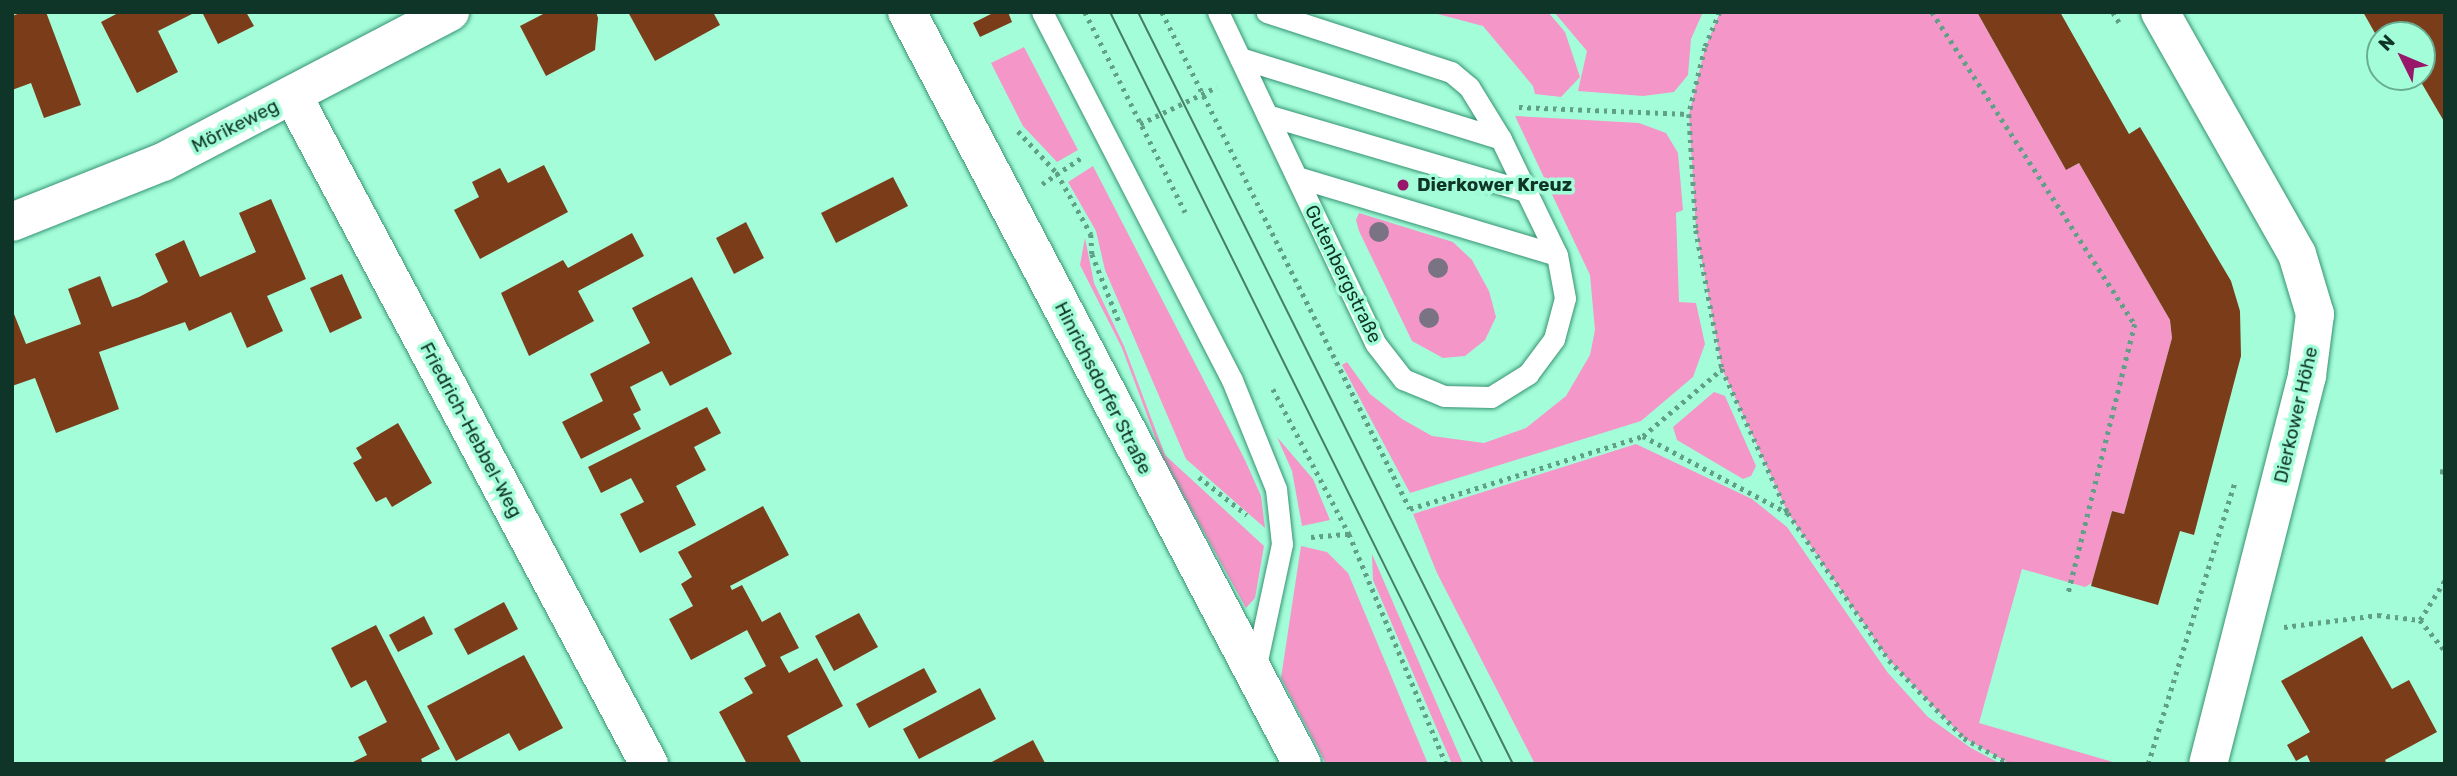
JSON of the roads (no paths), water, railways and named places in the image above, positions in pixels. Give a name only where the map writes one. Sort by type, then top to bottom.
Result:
[{"type":"street","name":"Mörikeweg","points":[[12,222],[163,162],[450,12]]},
{"type":"street","name":"Hinrichsdorfer Straße","points":[[907,12],[1302,764]]},
{"type":"street","name":"Dierkower Höhe","points":[[2160,12],[2297,254],[2315,314],[2307,376],[2208,764]]},
{"type":"street","name":"Friedrich-Hebbel-Weg","points":[[293,96],[649,764]]},
{"type":"lane","points":[[1042,12],[1232,380],[1276,489],[1282,544],[1254,675]]},
{"type":"lane","name":"Gutenbergstraße","points":[[1218,12],[1375,343],[1403,379],[1444,396],[1490,397],[1528,374],[1553,339],[1565,298],[1557,255],[1501,139],[1469,87],[1451,72],[1266,12]]},
{"type":"lane","points":[[1240,58],[1501,139]]},
{"type":"lane","points":[[1267,115],[1528,192]]},
{"type":"lane","points":[[1297,177],[1557,255]]},
{"type":"tram line","points":[[1110,12],[1483,764]]},
{"type":"tram line","points":[[1138,12],[1513,764]]},
{"type":"place","name":"Dierkower Kreuz","points":[[1403,185]]}]
